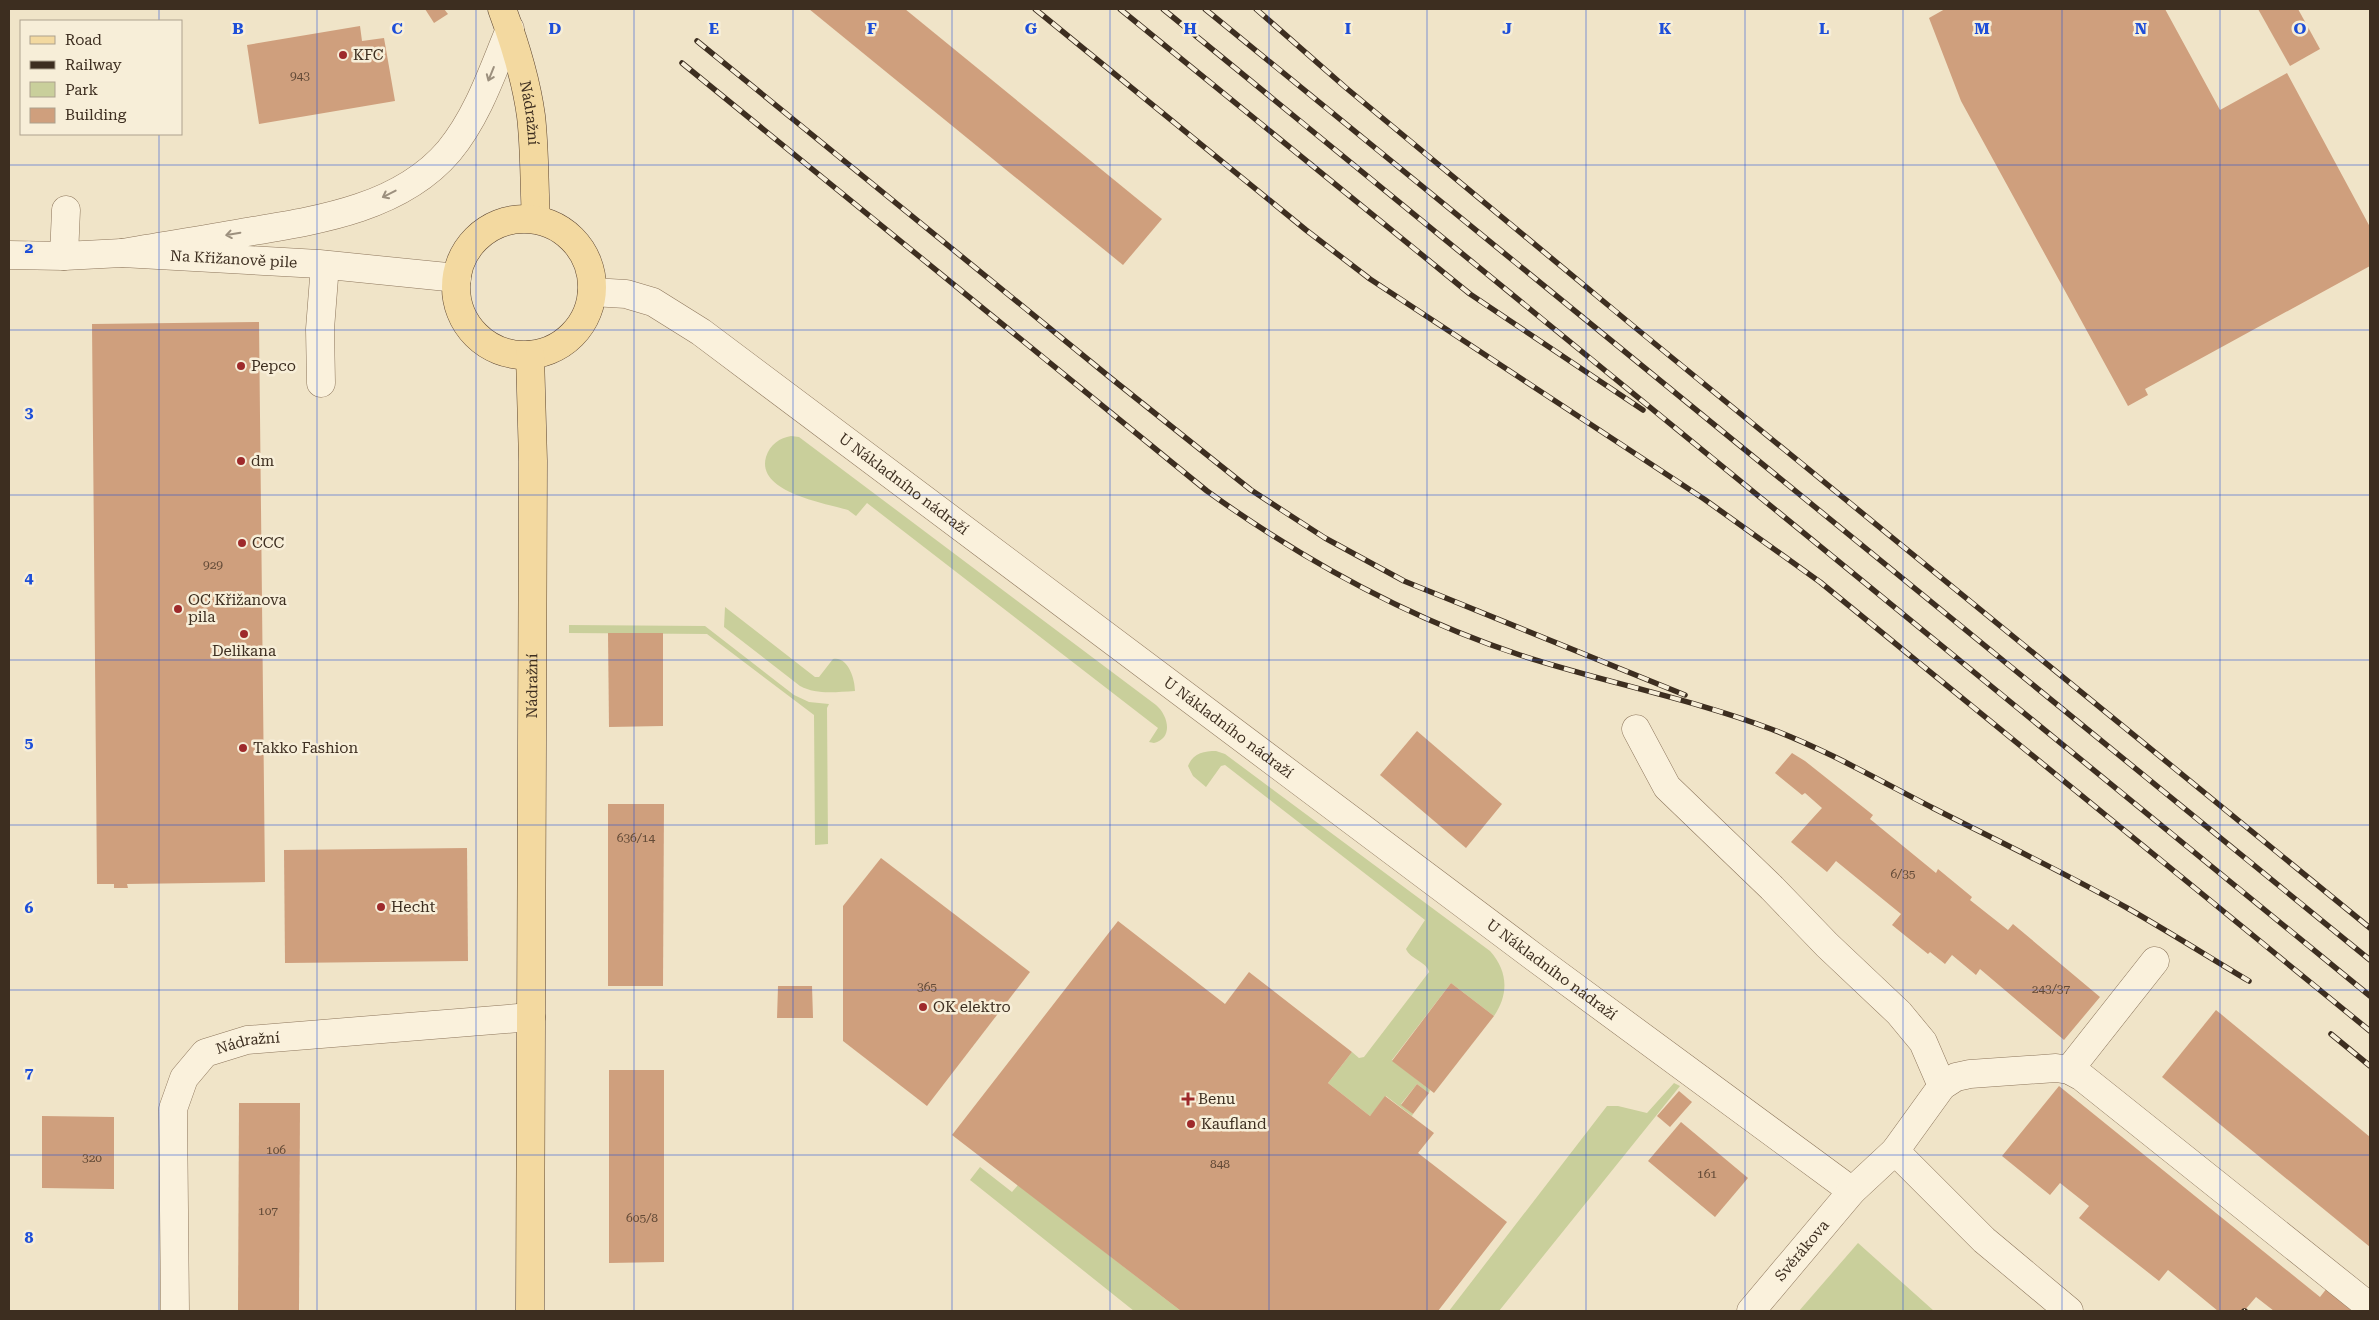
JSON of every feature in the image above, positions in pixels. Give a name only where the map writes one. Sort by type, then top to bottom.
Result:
[{"type":"main road","name":"Nádražní","points":[[506,19],[522,65],[531,117],[536,219]]},
{"type":"main road","points":[[536,219],[562,230],[574,239],[588,263],[592,292],[586,315],[573,335],[553,349],[530,355],[503,352],[480,338],[463,317],[458,304],[457,278],[463,256],[484,232],[508,220],[536,219]]},
{"type":"main road","name":"Nádražní","points":[[530,355],[533,461],[530,1311]]},
{"type":"street","points":[[122,253],[330,217],[374,202],[414,181],[448,152],[465,129],[481,99],[506,19]]},
{"type":"street","points":[[64,256],[66,210]]},
{"type":"street","name":"Na Křižanově pile","points":[[9,255],[64,256],[122,253],[324,265],[457,278]]},
{"type":"street","points":[[321,383],[320,329],[324,265]]},
{"type":"street","name":"U Nákladního nádraží","points":[[592,292],[626,294],[653,302],[701,332],[1534,957],[1852,1191]]},
{"type":"street","points":[[1636,728],[1667,787],[1772,888],[1827,945],[1899,1013],[1923,1042],[1942,1086],[1956,1077],[1970,1074],[2056,1068],[2069,1070],[2082,1077],[2370,1307]]},
{"type":"street","points":[[2069,1070],[2155,961]]},
{"type":"street","name":"Nádražní","points":[[175,1311],[173,1109],[184,1078],[205,1053],[247,1040],[531,1017]]},
{"type":"street","name":"Svěrákova","points":[[1751,1311],[1852,1191],[1895,1151],[1942,1086]]},
{"type":"street","points":[[1895,1151],[1984,1240],[2069,1311]]},
{"type":"green space","points":[[791,436],[799,437],[1156,705],[1164,714],[1166,720],[1167,731],[1164,736],[1154,743],[1149,742],[1158,728],[867,503],[856,516],[848,510],[794,494],[771,479],[766,469],[766,457],[776,442]]},
{"type":"green space","points":[[725,607],[815,677],[819,677],[833,659],[843,661],[850,669],[855,691],[820,692],[800,686],[724,627]]},
{"type":"green space","points":[[569,625],[705,626],[794,695],[809,702],[829,704],[827,708],[828,844],[815,845],[814,715],[707,634],[569,633]]},
{"type":"green space","points":[[1216,751],[1225,754],[1490,951],[1500,966],[1503,975],[1504,991],[1499,1008],[1494,1016],[1451,983],[1392,1060],[1430,1090],[1429,1093],[1417,1084],[1401,1104],[1413,1114],[1412,1116],[1386,1096],[1370,1116],[1328,1083],[1352,1052],[1359,1058],[1364,1057],[1429,972],[1406,949],[1425,920],[1225,765],[1221,766],[1206,787],[1193,776],[1188,766],[1193,758],[1199,754]]},
{"type":"green space","points":[[1674,1083],[1680,1086],[1499,1311],[1449,1311],[1607,1106],[1618,1106],[1647,1113]]},
{"type":"green space","points":[[980,1167],[1012,1192],[1018,1185],[1181,1311],[1134,1311],[970,1180]]},
{"type":"green space","points":[[1858,1243],[1934,1311],[1799,1311]]},
{"type":"building","points":[[425,9],[444,9],[448,14],[434,23]]},
{"type":"building","points":[[809,9],[905,9],[1162,219],[1123,265]]},
{"type":"building","points":[[1945,9],[2165,9],[2220,110],[2287,73],[2370,227],[2370,266],[2145,389],[2148,395],[2128,406],[1961,101],[1929,18]]},
{"type":"building","points":[[2258,9],[2298,9],[2320,49],[2290,66]]},
{"type":"building","points":[[360,26],[362,41],[384,38],[395,101],[259,124],[247,45]]},
{"type":"building","name":"OC Křižanova pila","points":[[259,322],[265,882],[127,884],[128,888],[114,888],[114,884],[97,884],[92,324]]},
{"type":"building","points":[[608,633],[663,633],[663,726],[609,727]]},
{"type":"building","points":[[1417,731],[1502,804],[1466,848],[1380,775]]},
{"type":"building","points":[[1792,753],[1805,761],[1873,815],[1870,819],[1936,873],[1938,869],[1972,897],[1970,900],[2008,930],[2013,924],[2100,997],[2064,1040],[1980,969],[1976,975],[1952,955],[1945,964],[1930,952],[1928,954],[1892,925],[1901,914],[1836,861],[1827,872],[1791,842],[1822,808],[1805,793],[1802,795],[1775,773]]},
{"type":"building","points":[[608,804],[664,804],[663,986],[608,986]]},
{"type":"building","points":[[467,848],[468,961],[285,963],[284,850]]},
{"type":"building","name":"OK elektro","points":[[881,858],[1030,972],[927,1106],[843,1041],[843,906]]},
{"type":"building","name":"Kaufland","points":[[1118,921],[1225,1004],[1249,972],[1352,1052],[1328,1083],[1370,1116],[1385,1096],[1434,1133],[1418,1153],[1507,1222],[1438,1311],[1181,1311],[952,1135]]},
{"type":"building","points":[[1451,983],[1494,1016],[1434,1093],[1392,1061]]},
{"type":"building","points":[[778,986],[812,986],[813,1018],[777,1018]]},
{"type":"building","points":[[2216,1010],[2370,1137],[2370,1247],[2162,1077]]},
{"type":"building","points":[[609,1070],[664,1070],[664,1262],[609,1263]]},
{"type":"building","points":[[1417,1084],[1429,1093],[1413,1114],[1401,1105]]},
{"type":"building","points":[[2059,1086],[2320,1297],[2331,1283],[2355,1303],[2349,1311],[2274,1311],[2256,1297],[2244,1311],[2218,1311],[2168,1270],[2159,1281],[2079,1218],[2089,1206],[2060,1183],[2050,1195],[2002,1156]]},
{"type":"building","points":[[1679,1091],[1692,1102],[1670,1127],[1657,1116]]},
{"type":"building","points":[[239,1103],[300,1103],[299,1311],[238,1311]]},
{"type":"building","points":[[42,1116],[114,1117],[114,1189],[42,1188]]},
{"type":"building","points":[[1681,1122],[1748,1178],[1715,1217],[1648,1161]]},
{"type":"railway","points":[[1035,9],[1306,230],[1370,279],[1704,499],[1820,582],[2370,1031]]},
{"type":"railway","points":[[1120,9],[1470,294],[1643,410]]},
{"type":"railway","points":[[1163,9],[2370,996]]},
{"type":"railway","points":[[1205,9],[2370,960]]},
{"type":"railway","points":[[1256,9],[1345,87],[1632,325],[2370,928]]},
{"type":"railway","points":[[697,41],[1251,490],[1325,538],[1404,581],[1685,695]]},
{"type":"railway","points":[[682,63],[1207,491],[1281,541],[1397,605],[1478,640],[1551,665],[1709,708],[1771,729],[1812,746],[2105,896],[2249,981]]},
{"type":"railway","points":[[2331,1034],[2370,1066]]},
{"type":"place","name":"KFC","points":[[343,55]]},
{"type":"place","name":"Pepco","points":[[241,366]]},
{"type":"place","name":"dm","points":[[241,461]]},
{"type":"place","name":"CCC","points":[[242,543]]},
{"type":"place","name":"OC Křižanova pila","points":[[178,609]]},
{"type":"place","name":"Delikana","points":[[244,634]]},
{"type":"place","name":"Takko Fashion","points":[[243,748]]},
{"type":"place","name":"Hecht","points":[[381,907]]},
{"type":"place","name":"OK elektro","points":[[923,1007]]},
{"type":"place","name":"Benu","points":[[1188,1099]]},
{"type":"place","name":"Kaufland","points":[[1191,1124]]}]
